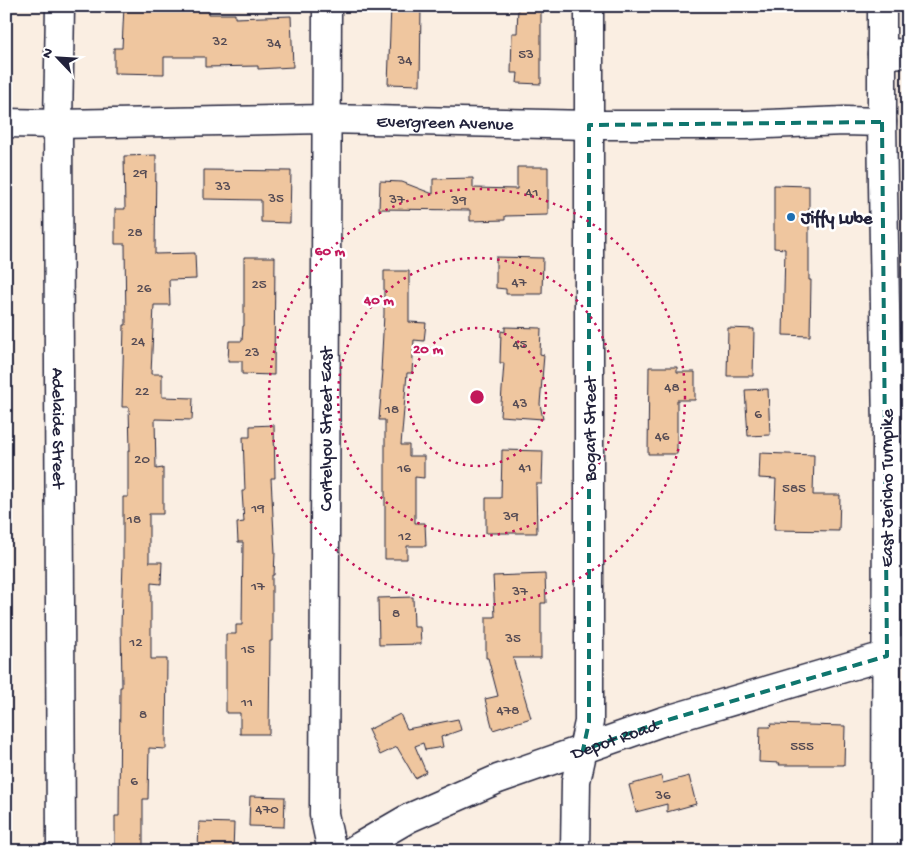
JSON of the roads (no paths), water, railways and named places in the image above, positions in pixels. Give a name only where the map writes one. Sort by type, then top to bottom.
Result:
[{"type":"street","name":"Adelaide Street","points":[[60,6],[58,124],[62,851]]},
{"type":"street","name":"Cortelyou Street East","points":[[327,6],[324,814],[332,851]]},
{"type":"street","name":"Bogart Street","points":[[575,851],[576,781],[589,722],[588,126],[590,6]]},
{"type":"street","name":"East Jericho Turnpike","points":[[882,6],[895,54],[882,122],[887,429],[897,652],[886,851]]},
{"type":"street","name":"Evergreen Avenue","points":[[6,123],[58,124],[326,119],[588,126],[746,125],[844,121],[882,122]]},
{"type":"street","name":"Depot Road","points":[[352,851],[409,818],[498,779],[664,721],[897,652]]},
{"type":"place","name":"Jiffy Lube","points":[[791,217]]}]
